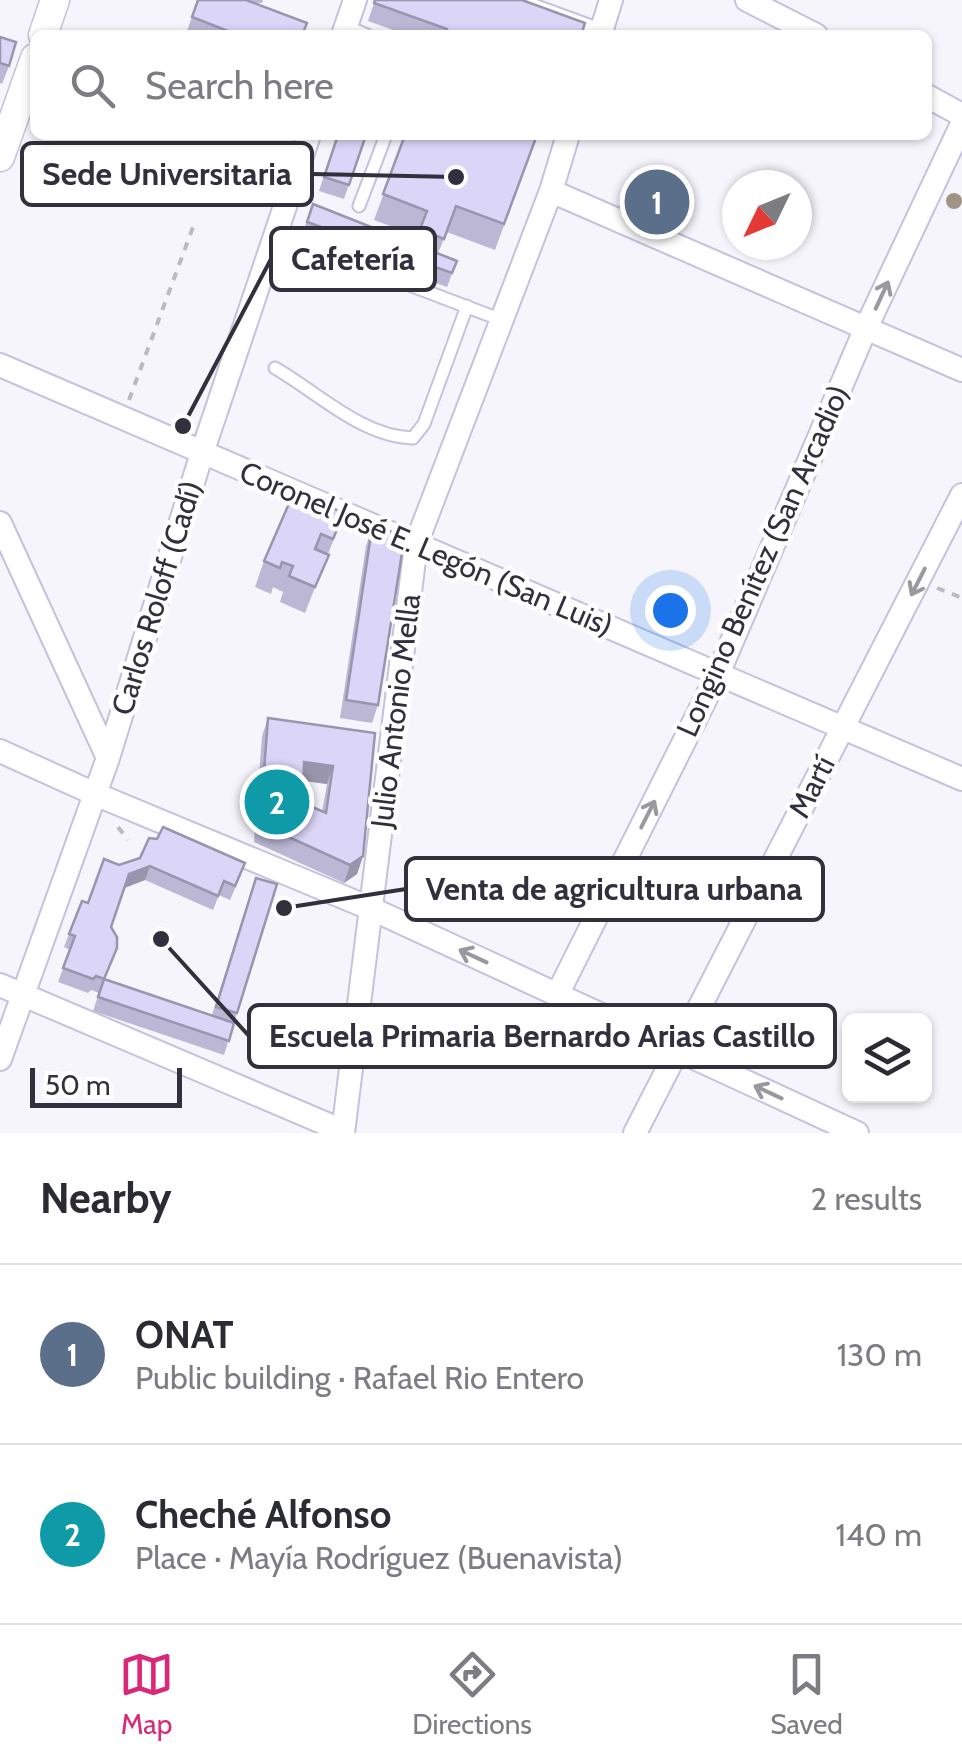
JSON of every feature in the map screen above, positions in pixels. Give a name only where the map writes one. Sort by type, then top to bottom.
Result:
[{"type":"street","points":[[45,30],[55,0]]},
{"type":"street","points":[[352,30],[355,0]]},
{"type":"street","points":[[504,0],[586,30]]},
{"type":"street","points":[[602,30],[611,0]]},
{"type":"street","points":[[747,0],[806,30]]},
{"type":"street","points":[[0,158],[30,72]]},
{"type":"street","points":[[932,99],[962,115]]},
{"type":"street","name":"Longino Benítez (San Arcadio)","points":[[557,995],[718,674],[865,330],[962,124]]},
{"type":"street","name":"Carlos Roloff (Cadí)","points":[[0,1059],[11,990],[96,794],[202,454],[307,140]]},
{"type":"street","name":"Julio Antonio Mella","points":[[343,1132],[416,544],[551,191],[566,140]]},
{"type":"street","points":[[551,191],[962,370]]},
{"type":"street","name":"Coronel José E. Legón (San Luis)","points":[[0,364],[962,779]]},
{"type":"street","name":"Martí","points":[[635,1133],[962,495]]},
{"type":"street","points":[[0,522],[108,758]]},
{"type":"street","points":[[0,751],[372,908],[856,1133]]},
{"type":"street","points":[[11,990],[343,1132]]},
{"type":"lane","points":[[359,206],[384,140]]},
{"type":"lane","points":[[315,249],[499,319]]},
{"type":"lane","points":[[274,368],[354,419],[413,438],[424,424],[467,306]]},
{"type":"path","points":[[122,418],[192,227]]},
{"type":"path","points":[[919,580],[962,598]]},
{"type":"building","points":[[198,0],[246,0],[307,23],[304,30],[225,30],[192,17]]},
{"type":"building","points":[[522,0],[585,23],[583,30],[447,30],[374,3]]},
{"type":"building","points":[[0,37],[16,42],[9,66],[0,63]]},
{"type":"building","points":[[336,140],[364,140],[349,185],[324,177]]},
{"type":"building","points":[[403,140],[535,140],[504,224],[456,206],[444,239],[420,229],[427,211],[383,194]]},
{"type":"building","points":[[313,204],[457,261],[452,273],[307,222]]},
{"type":"building","points":[[294,492],[344,513],[333,539],[321,534],[315,549],[329,555],[315,587],[289,576],[293,566],[282,562],[280,568],[264,561]]},
{"type":"building","points":[[372,528],[405,534],[378,705],[346,700]]},
{"type":"building","points":[[268,718],[375,733],[363,856],[350,865],[260,824]],"holes":[[[304,762],[333,766],[326,813],[303,803]]]},
{"type":"building","points":[[163,827],[245,863],[235,886],[224,881],[218,896],[150,866],[129,874],[111,927],[117,937],[117,948],[104,979],[63,968],[75,936],[69,934],[82,901],[88,903],[104,859],[119,865],[140,858],[149,838],[157,839]]},
{"type":"building","points":[[256,878],[277,884],[237,1013],[216,1007]]},
{"type":"building","points":[[104,979],[234,1023],[229,1041],[98,997]]},
{"type":"place","name":"Sede Universitaria","points":[[456,177]]},
{"type":"place","name":"ONAT","points":[[657,202]]},
{"type":"place","name":"Cafetería","points":[[183,426]]},
{"type":"place","name":"Cheché Alfonso","points":[[277,802]]},
{"type":"place","name":"Venta de agricultura urbana","points":[[284,908]]},
{"type":"place","name":"Escuela Primaria Bernardo Arias Castillo","points":[[161,939]]}]
